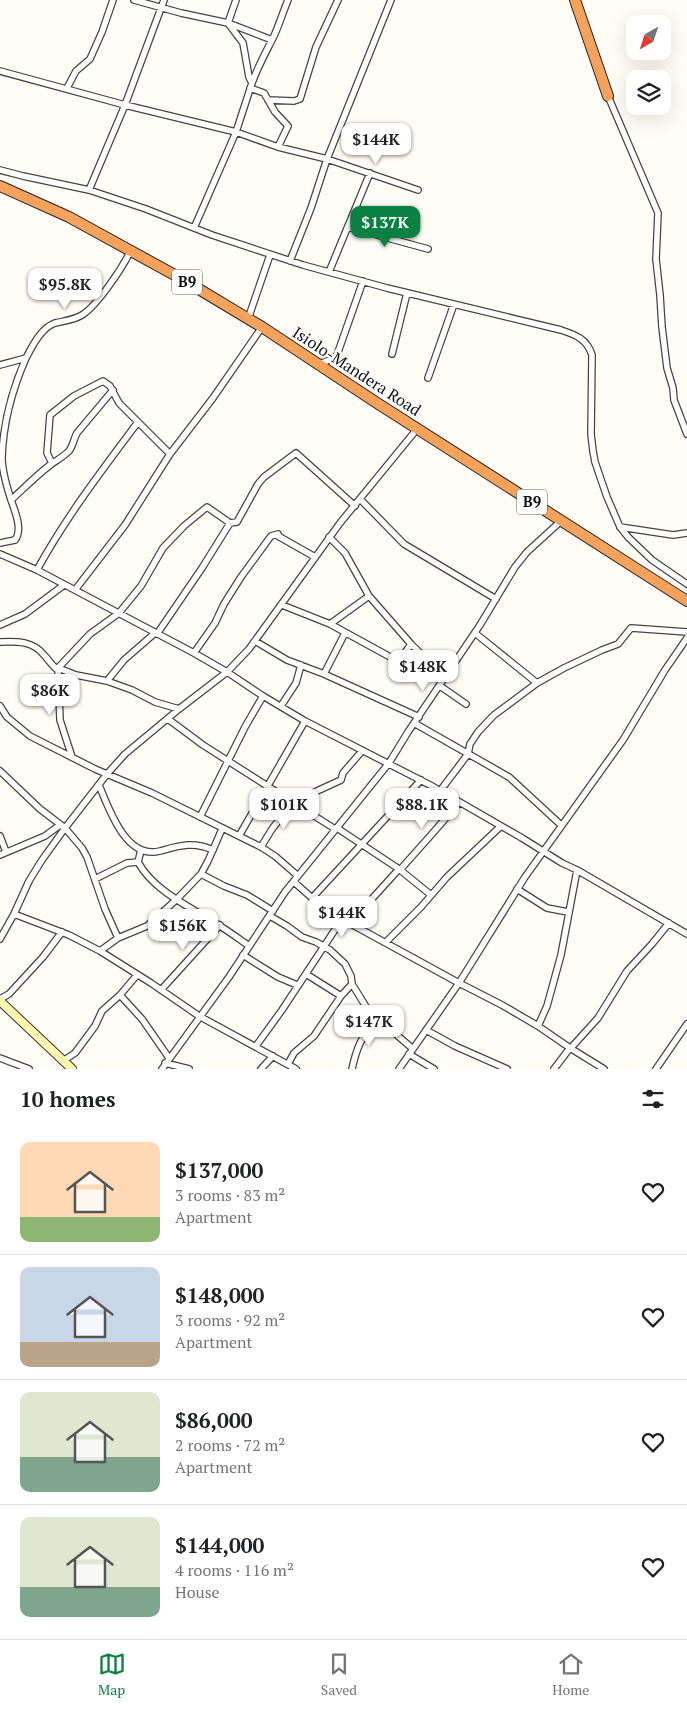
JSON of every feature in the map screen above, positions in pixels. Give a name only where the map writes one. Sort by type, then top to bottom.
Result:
[{"type":"highway","points":[[575,0],[608,96]]},
{"type":"highway","name":"Isiolo-Mandera Road","points":[[0,186],[61,213],[130,250],[262,327],[687,602]]},
{"type":"main road","points":[[0,1000],[72,1069]]},
{"type":"street","points":[[67,88],[76,71],[90,58],[102,32],[113,0]]},
{"type":"street","points":[[134,0],[228,23],[272,40]]},
{"type":"street","points":[[89,190],[125,105],[164,0]]},
{"type":"street","points":[[228,23],[236,0]]},
{"type":"street","points":[[194,228],[236,132],[260,60],[272,40],[288,0]]},
{"type":"street","points":[[268,100],[294,101],[300,99],[316,47],[338,0]]},
{"type":"street","points":[[290,261],[311,208],[327,159],[391,0]]},
{"type":"street","points":[[228,23],[243,43],[251,85],[264,93],[275,112],[288,126],[278,147]]},
{"type":"street","points":[[0,71],[125,105],[236,132],[278,147],[327,159],[418,190]]},
{"type":"street","points":[[608,96],[658,213],[656,259],[667,368],[673,388],[674,400],[687,434]]},
{"type":"street","points":[[0,170],[89,190],[290,261],[406,293],[561,330],[578,336],[588,344],[593,360],[591,434],[595,462],[620,527],[652,560],[687,584]]},
{"type":"street","points":[[329,272],[370,173]]},
{"type":"street","points":[[348,228],[428,249]]},
{"type":"street","points":[[0,544],[15,540],[18,536],[15,512],[2,459],[4,436],[12,394],[26,358],[47,327],[77,318],[85,313],[103,293],[125,263],[130,250]]},
{"type":"street","points":[[248,319],[270,255]]},
{"type":"street","points":[[319,364],[337,355],[363,281]]},
{"type":"street","points":[[392,354],[406,293]]},
{"type":"street","points":[[428,378],[454,304]]},
{"type":"street","points":[[75,590],[125,525],[170,454],[213,398],[262,327]]},
{"type":"street","points":[[0,365],[26,358]]},
{"type":"street","points":[[52,464],[47,454],[50,415],[74,396],[100,381],[107,383],[113,390],[119,403],[170,454]]},
{"type":"street","points":[[11,500],[71,449],[77,433],[113,390]]},
{"type":"street","points":[[38,570],[73,511],[104,466],[138,422]]},
{"type":"street","points":[[0,939],[29,881],[62,827],[125,754],[178,709],[227,672],[255,641],[329,537],[417,429]]},
{"type":"street","points":[[72,757],[60,720],[58,669],[90,634],[119,613],[141,586],[163,548],[184,526],[205,508],[210,508],[230,523],[237,522],[253,490],[264,477],[296,453],[355,506]]},
{"type":"street","points":[[360,500],[404,544],[496,599]]},
{"type":"street","points":[[166,1063],[229,977],[298,876],[389,764],[521,559],[561,521]]},
{"type":"street","points":[[107,681],[124,660],[156,633],[202,568],[230,523]]},
{"type":"street","points":[[620,527],[673,535],[687,533]]},
{"type":"street","points":[[194,654],[215,623],[233,590],[271,536],[278,534],[278,536],[315,557]]},
{"type":"street","points":[[329,537],[345,552],[370,596],[411,644],[445,677]]},
{"type":"street","points":[[0,554],[38,570],[64,586],[119,613],[227,672],[305,721],[421,780],[687,934]]},
{"type":"street","points":[[0,625],[25,614],[64,586]]},
{"type":"street","points":[[330,624],[370,596]]},
{"type":"street","points":[[282,605],[330,624],[395,659],[402,656],[411,644]]},
{"type":"street","points":[[440,791],[468,754],[470,744],[482,728],[494,715],[537,682],[618,644],[632,628],[687,632]]},
{"type":"street","points":[[324,674],[345,633]]},
{"type":"street","points":[[475,633],[537,682]]},
{"type":"street","points":[[399,1069],[458,983],[543,850],[623,740],[665,670],[687,638]]},
{"type":"street","points":[[0,642],[23,641],[42,652],[54,667],[58,669],[76,675],[107,681],[132,690],[155,702],[178,709]]},
{"type":"street","points":[[255,641],[280,657],[324,674],[419,716]]},
{"type":"street","points":[[281,706],[296,684],[301,666]]},
{"type":"street","points":[[440,686],[466,704]]},
{"type":"street","points":[[200,817],[263,696]]},
{"type":"street","points":[[0,706],[7,717],[30,736],[261,847],[275,856],[298,876]]},
{"type":"street","points":[[168,719],[203,745],[267,786],[364,844],[431,895]]},
{"type":"street","points":[[239,836],[305,721]]},
{"type":"street","points":[[414,723],[509,777],[561,825]]},
{"type":"street","points":[[261,847],[293,802],[341,780],[343,772],[362,751]]},
{"type":"street","points":[[0,771],[62,827],[82,848],[118,938]]},
{"type":"street","points":[[312,898],[364,844],[421,780]]},
{"type":"street","points":[[99,785],[126,839],[141,850],[149,853],[157,852],[180,845],[204,846],[213,850]]},
{"type":"street","points":[[350,923],[419,846],[432,835],[459,802]]},
{"type":"street","points":[[386,942],[447,877],[501,826]]},
{"type":"street","points":[[0,836],[3,853],[62,827]]},
{"type":"street","points":[[100,952],[118,938],[147,926],[176,900],[201,874],[222,829]]},
{"type":"street","points":[[141,850],[138,862],[149,878],[176,900],[220,925],[249,946]]},
{"type":"street","points":[[95,879],[127,863],[138,862]]},
{"type":"street","points":[[538,1026],[547,1006],[561,955],[577,870]]},
{"type":"street","points":[[201,874],[247,895],[302,937],[324,946],[346,964],[352,984],[364,1006],[411,1052],[434,1069]]},
{"type":"street","points":[[294,882],[312,898],[342,919],[502,1005],[604,1069]]},
{"type":"street","points":[[517,889],[548,908],[568,912]]},
{"type":"street","points":[[14,914],[62,932],[100,952],[199,1016],[292,1067],[294,1053],[320,1027],[341,996],[352,984]]},
{"type":"street","points":[[256,1046],[342,919]]},
{"type":"street","points":[[554,1069],[570,1048],[598,1018],[628,970],[669,922]]},
{"type":"street","points":[[161,990],[220,925]]},
{"type":"street","points":[[0,1000],[43,957],[62,932]]},
{"type":"street","points":[[243,955],[278,977],[297,985]]},
{"type":"street","points":[[306,974],[341,996]]},
{"type":"street","points":[[63,1061],[75,1053],[95,1026],[102,1011],[120,995],[137,975]]},
{"type":"street","points":[[120,995],[142,1019],[166,1063],[189,1069]]},
{"type":"street","points":[[352,1069],[359,1044],[369,1027],[378,1020]]},
{"type":"street","points":[[656,1069],[687,1024]]},
{"type":"street","points":[[426,1030],[507,1069]]},
{"type":"street","points":[[261,1069],[273,1056]]},
{"type":"street","points":[[0,1058],[29,1069]]},
{"type":"street","points":[[14,1069],[21,1065]]}]
